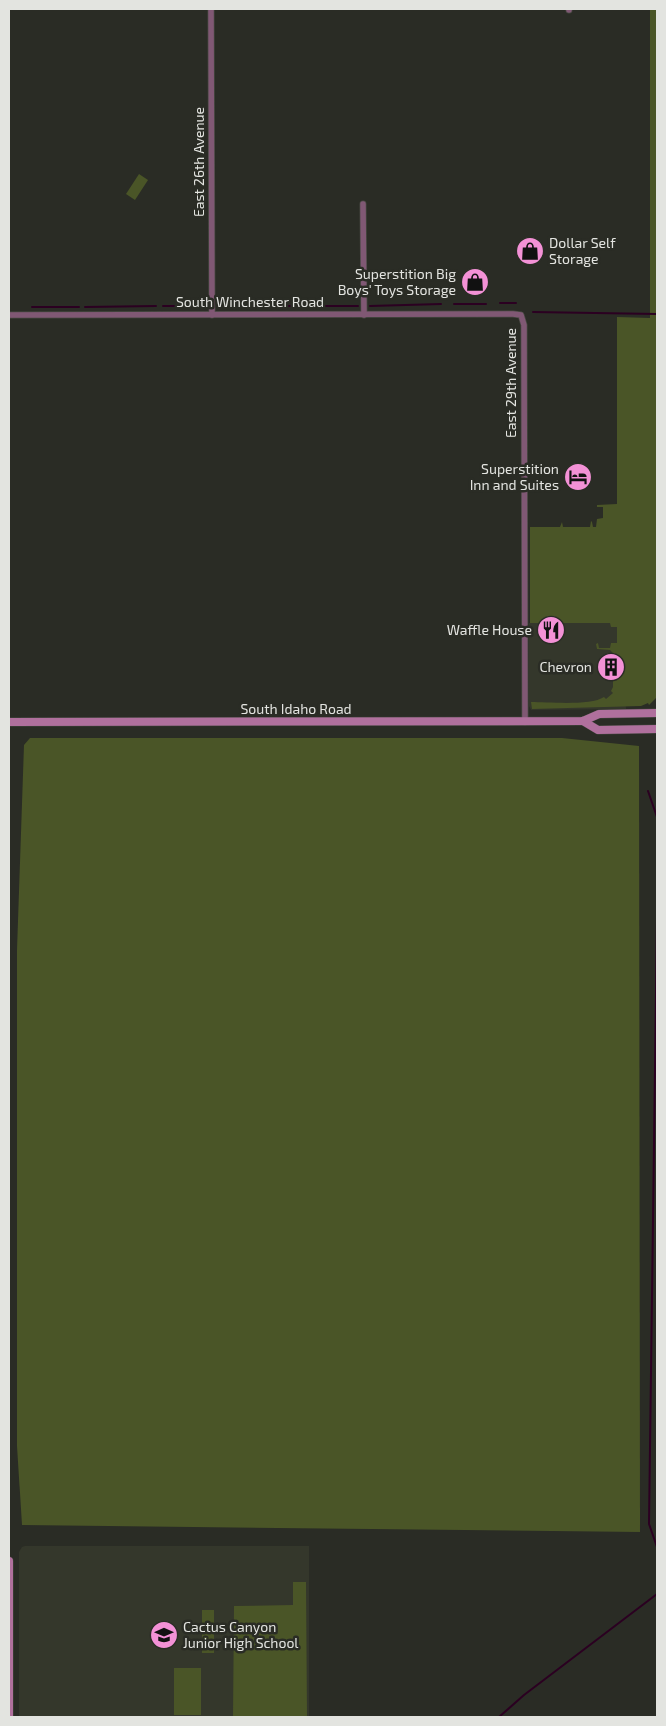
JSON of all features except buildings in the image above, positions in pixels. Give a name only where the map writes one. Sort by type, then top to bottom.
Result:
[{"type":"main road","name":"South Idaho Road","points":[[9,722],[525,722],[583,721],[599,714],[657,713]]},
{"type":"main road","name":"South Idaho Road","points":[[583,721],[598,730],[657,729]]},
{"type":"main road","points":[[9,1561],[9,1717]]},
{"type":"street","name":"East 26th Avenue","points":[[211,9],[212,315]]},
{"type":"street","points":[[363,204],[364,315]]},
{"type":"street","name":"South Winchester Road","points":[[9,315],[521,315]]},
{"type":"street","name":"East 29th Avenue","points":[[521,315],[524,325],[525,722]]},
{"type":"shaded area","points":[[624,622],[626,709],[531,710],[529,706],[529,623]]},
{"type":"shaded area","name":"Cactus Canyon Junior High School","points":[[25,1546],[309,1546],[309,1717],[19,1717],[19,1552]]},
{"type":"green space","points":[[650,9],[657,9],[657,697],[649,705],[648,703],[641,706],[532,709],[531,702],[590,702],[604,697],[606,699],[613,693],[611,691],[613,687],[613,653],[610,650],[597,649],[596,644],[598,643],[599,648],[610,648],[611,643],[617,643],[617,627],[611,627],[610,623],[530,623],[530,527],[560,527],[562,522],[563,527],[590,527],[591,521],[593,527],[596,527],[597,519],[603,518],[603,507],[597,507],[597,505],[617,504],[617,317],[650,318]]},
{"type":"green space","points":[[139,174],[148,180],[135,200],[126,194]]},
{"type":"green space","points":[[30,738],[562,738],[639,746],[640,1532],[22,1525],[17,1446],[17,950],[24,745]]},
{"type":"green space","points":[[293,1582],[306,1582],[307,1717],[233,1717],[234,1606],[293,1605]]},
{"type":"green space","points":[[202,1610],[214,1610],[214,1653],[202,1653]]},
{"type":"green space","points":[[174,1668],[201,1668],[201,1715],[174,1715]]},
{"type":"waterway","points":[[500,303],[516,303]]},
{"type":"waterway","points":[[370,306],[441,304]]},
{"type":"waterway","points":[[454,304],[486,304]]},
{"type":"waterway","points":[[85,307],[156,306]]},
{"type":"waterway","points":[[163,306],[199,306]]},
{"type":"waterway","points":[[227,306],[358,306]]},
{"type":"waterway","points":[[32,307],[79,307]]},
{"type":"waterway","points":[[533,312],[657,314]]},
{"type":"waterway","points":[[648,791],[657,817]]},
{"type":"waterway","points":[[657,918],[649,1524],[657,1547]]},
{"type":"waterway","points":[[499,1717],[524,1695],[657,1594]]},
{"type":"place","name":"Dollar Self Storage","points":[[530,251]]},
{"type":"place","name":"Superstition Big Boys' Toys Storage","points":[[475,282]]},
{"type":"place","name":"Superstition Inn and Suites","points":[[578,477]]},
{"type":"place","name":"Waffle House","points":[[551,630]]},
{"type":"place","name":"Chevron","points":[[611,667]]},
{"type":"place","name":"Cactus Canyon Junior High School","points":[[164,1635]]}]
